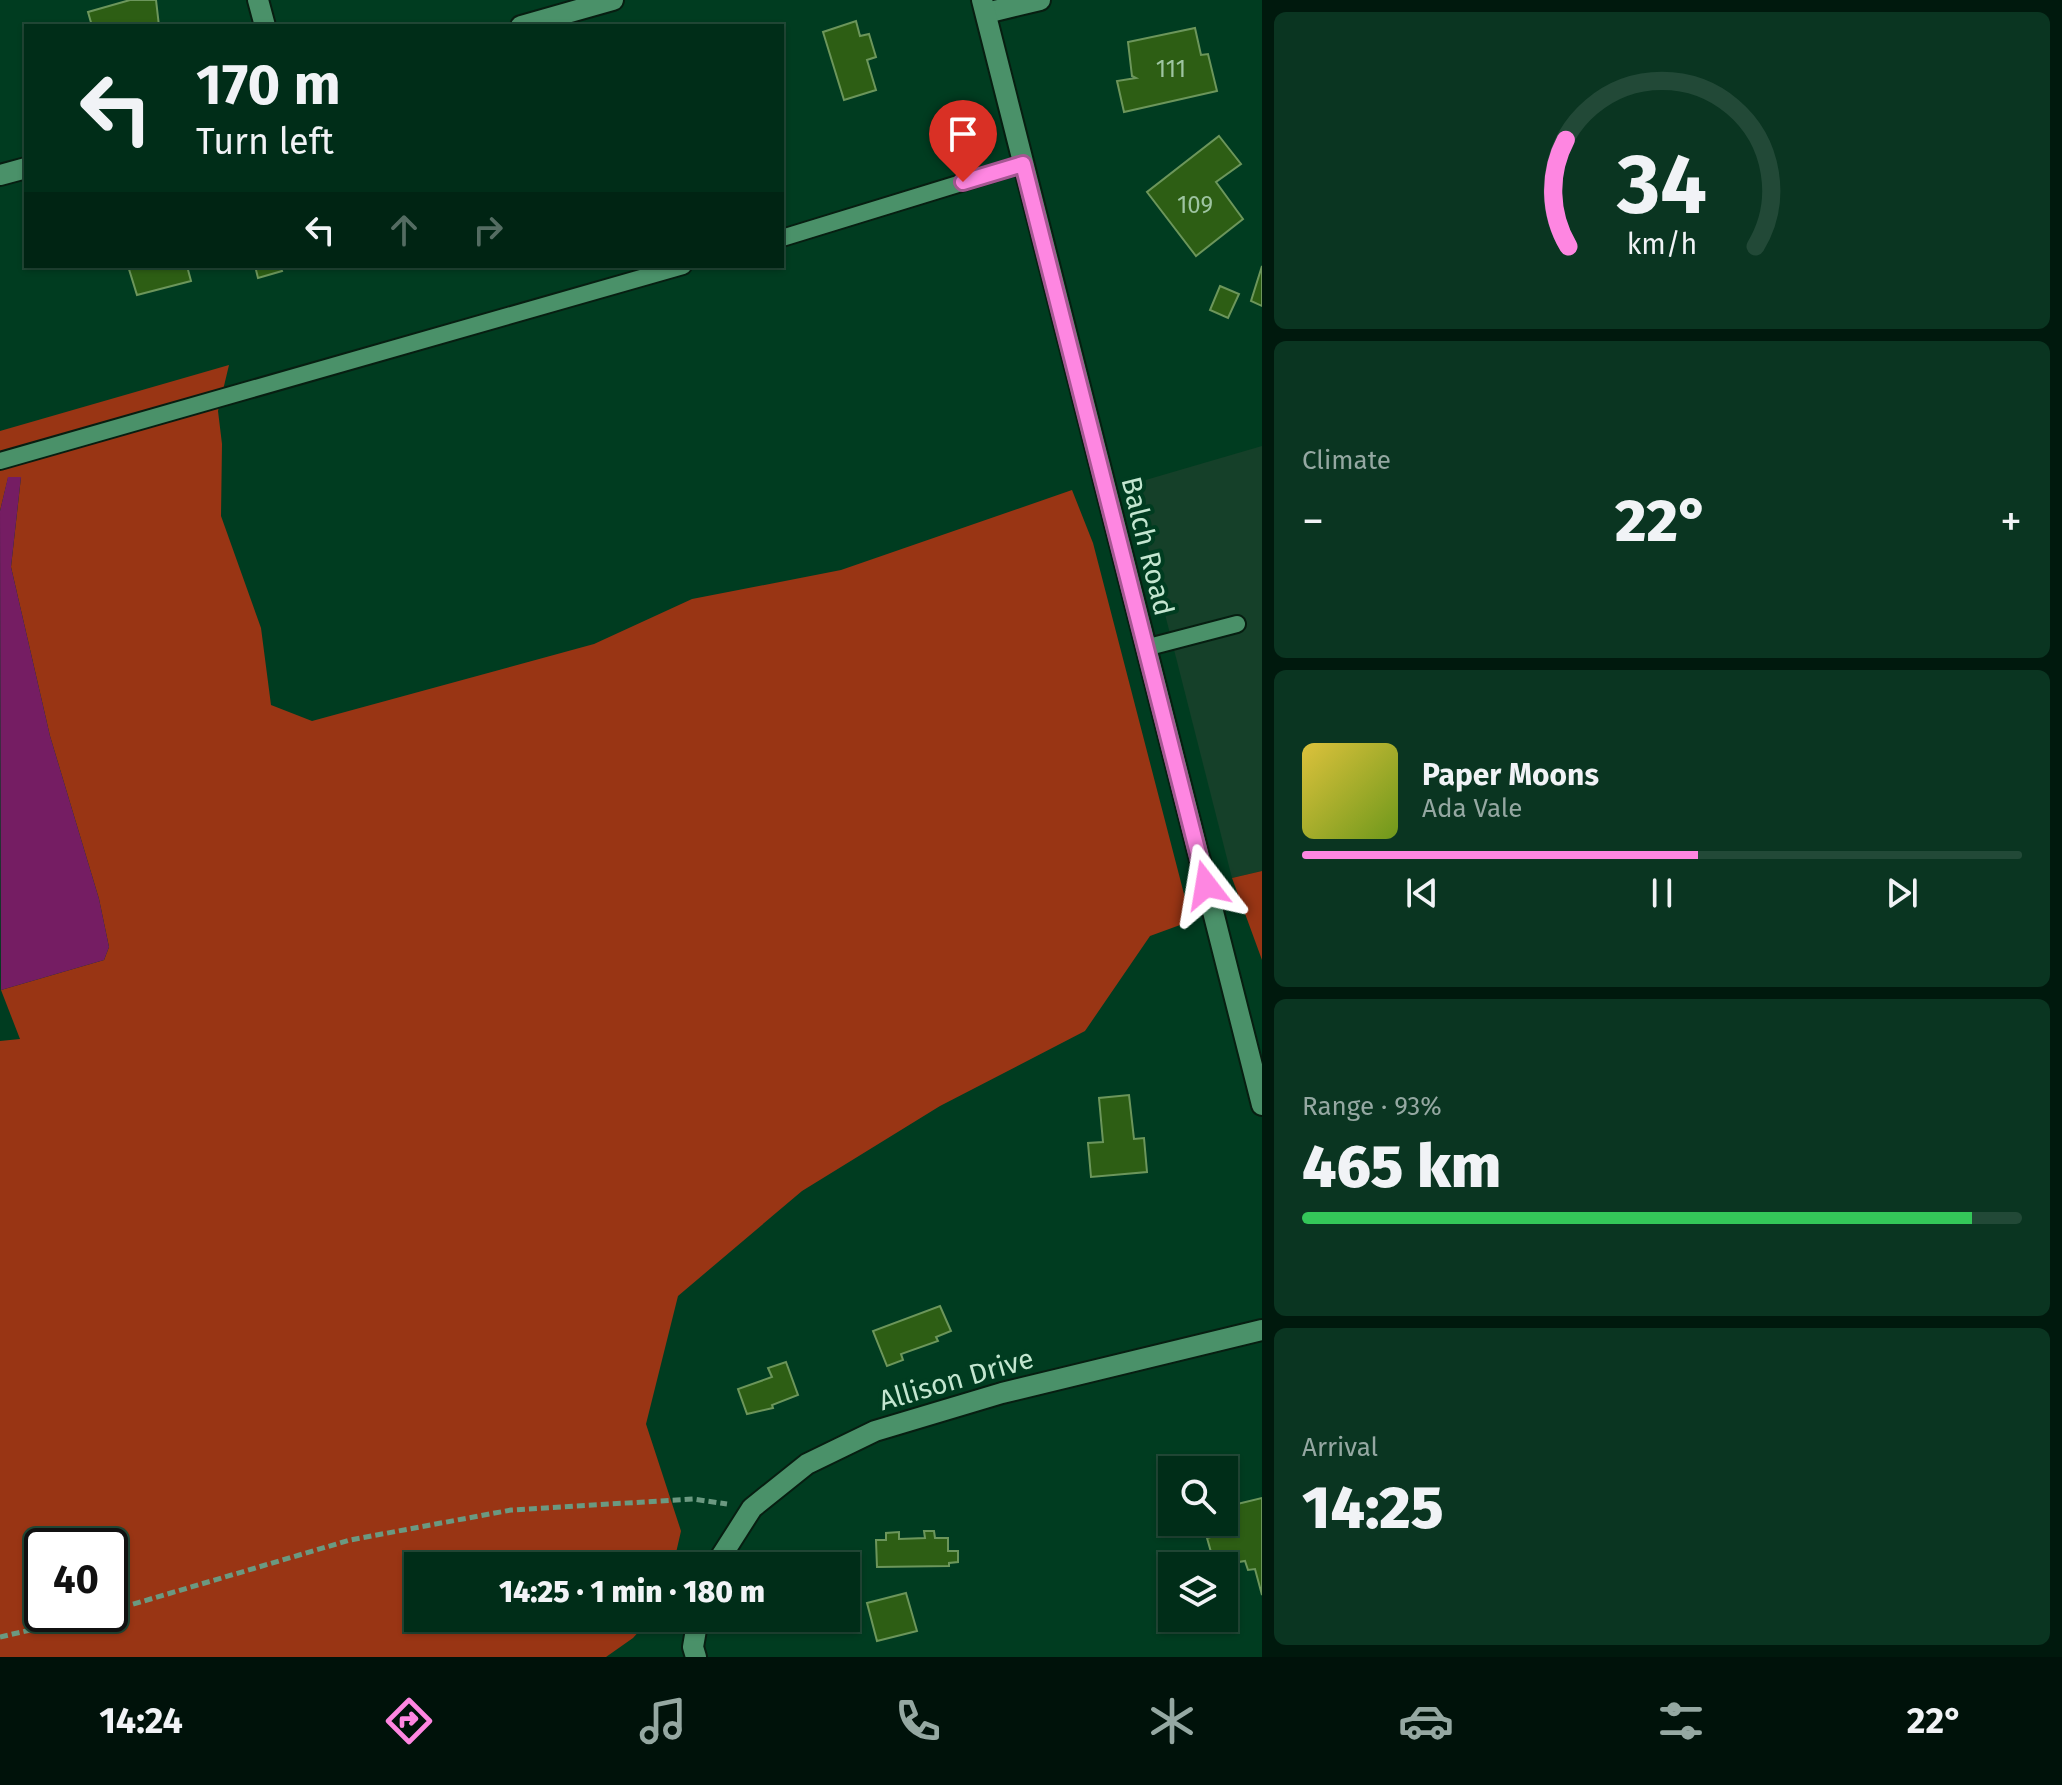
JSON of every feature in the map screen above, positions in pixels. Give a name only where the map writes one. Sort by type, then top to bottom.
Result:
[{"type":"street","points":[[258,0],[264,24]]},
{"type":"street","points":[[528,24],[613,0]]},
{"type":"street","points":[[984,6],[1040,0]]},
{"type":"street","name":"Balch Road","points":[[984,6],[1262,1105]]},
{"type":"street","points":[[0,175],[24,169]]},
{"type":"street","name":"Allison Drive","points":[[724,1552],[752,1508],[807,1464],[875,1431],[1002,1393],[1262,1330]]},
{"type":"street","points":[[696,1657],[697,1632]]},
{"type":"lane","points":[[784,237],[1023,164]]},
{"type":"lane","points":[[0,461],[676,268]]},
{"type":"lane","points":[[1145,648],[1237,624]]},
{"type":"path","points":[[128,1606],[350,1540],[511,1510],[693,1499],[752,1508]]},
{"type":"path","points":[[0,1637],[24,1631]]},
{"type":"shaded area","points":[[229,365],[218,411],[222,444],[221,516],[261,628],[271,705],[312,721],[594,644],[692,599],[841,570],[1072,490],[1093,543],[1191,921],[1150,936],[1085,1031],[940,1106],[802,1191],[678,1296],[646,1424],[681,1531],[676,1552],[404,1552],[404,1632],[638,1632],[606,1657],[0,1657],[0,1041],[20,1039],[1,990],[104,960],[109,947],[99,899],[50,736],[11,567],[21,477],[8,478],[0,511],[0,431]]},
{"type":"shaded area","points":[[1262,446],[1262,871],[1232,878],[1132,484]]},
{"type":"shaded area","points":[[8,477],[21,477],[11,567],[50,736],[99,899],[109,947],[104,960],[1,990],[0,511]]},
{"type":"shaded area","points":[[1262,871],[1262,960],[1232,878]]},
{"type":"building","points":[[130,0],[156,0],[159,24],[91,24],[88,12]]},
{"type":"building","points":[[856,21],[860,36],[869,34],[876,57],[867,60],[876,90],[844,100],[823,32]]},
{"type":"building","points":[[1195,28],[1201,55],[1208,54],[1217,91],[1124,112],[1117,81],[1136,78],[1132,76],[1128,42]]},
{"type":"building","points":[[1219,136],[1241,164],[1216,182],[1243,219],[1196,256],[1147,192]]},
{"type":"building","points":[[1262,266],[1262,306],[1251,301]]},
{"type":"building","points":[[129,268],[188,268],[191,281],[137,295]]},
{"type":"building","points":[[256,268],[281,268],[282,271],[258,278]]},
{"type":"building","points":[[1220,286],[1239,294],[1228,318],[1210,310]]},
{"type":"building","points":[[1129,1095],[1134,1139],[1144,1138],[1147,1172],[1091,1177],[1088,1143],[1103,1142],[1099,1098]]},
{"type":"building","points":[[940,1306],[951,1331],[936,1337],[938,1341],[901,1354],[903,1360],[887,1366],[873,1331]]},
{"type":"building","points":[[786,1362],[798,1395],[772,1405],[773,1408],[747,1414],[738,1389],[772,1377],[768,1368]]},
{"type":"building","points":[[1262,1498],[1262,1595],[1255,1569],[1248,1570],[1245,1561],[1238,1562],[1238,1552],[1211,1552],[1207,1538],[1238,1536],[1238,1504]]},
{"type":"building","points":[[924,1531],[934,1531],[935,1538],[948,1538],[948,1551],[958,1551],[958,1562],[949,1563],[949,1566],[877,1567],[876,1540],[886,1540],[886,1533],[899,1532],[899,1539],[925,1538]]},
{"type":"building","points":[[906,1593],[917,1631],[877,1641],[867,1603]]},
{"type":"route","points":[[963,182],[1023,164],[1206,885]]}]
